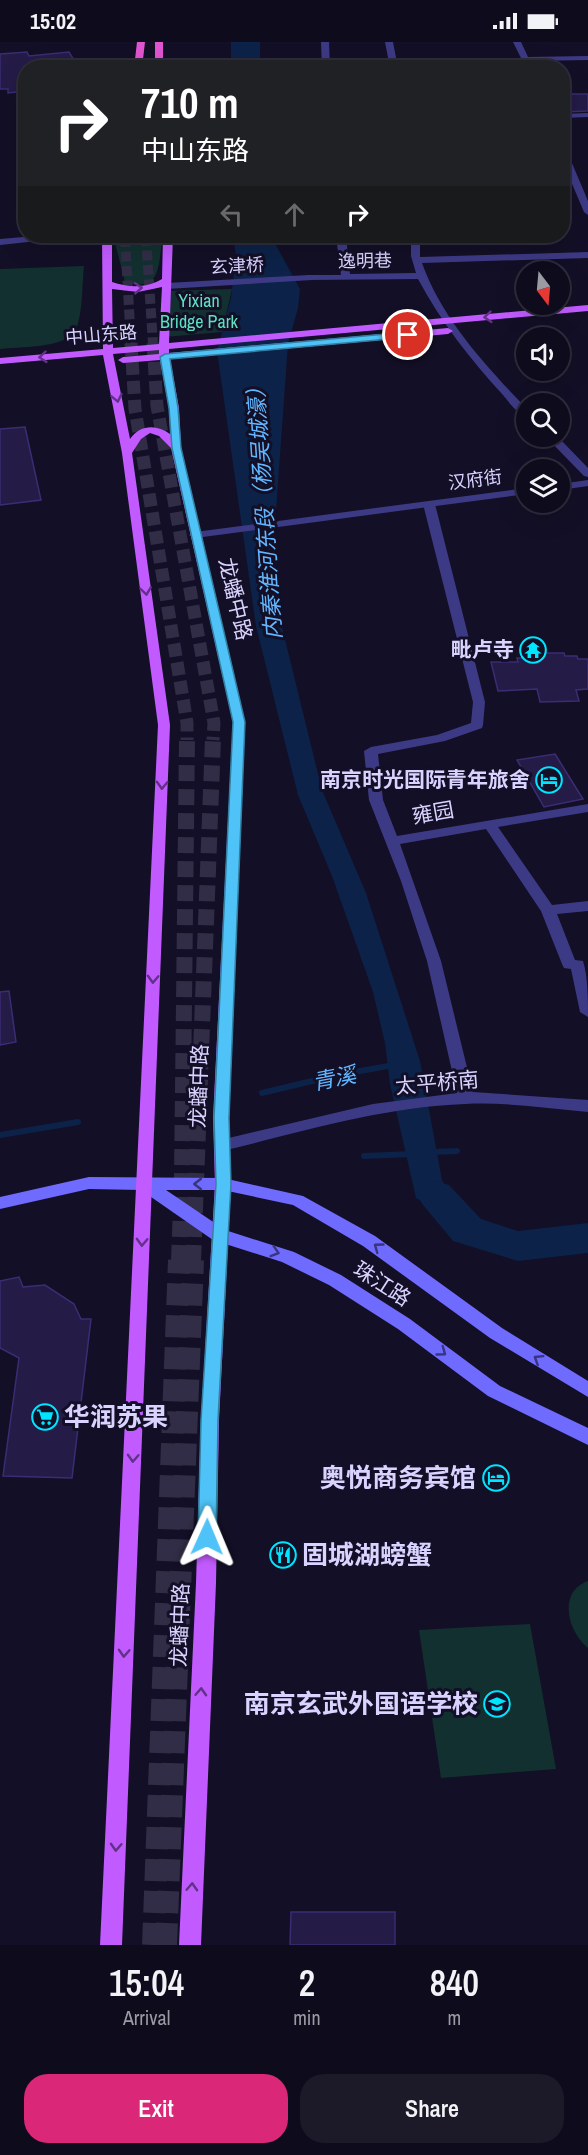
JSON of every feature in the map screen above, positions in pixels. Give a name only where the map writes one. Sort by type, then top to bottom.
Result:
[{"type":"highway","points":[[138,60],[139,44]]},
{"type":"highway","points":[[159,60],[160,44]]},
{"type":"main road","points":[[107,243],[109,356],[127,453],[164,725],[111,1945]]},
{"type":"main road","name":"龙蟠中路","points":[[168,243],[165,352],[174,408],[176,448],[239,722],[222,1145],[223,1184],[210,1420],[206,1583],[190,1945]]},
{"type":"main road","points":[[108,284],[122,288],[142,288],[166,283]]},
{"type":"main road","points":[[451,325],[588,308]]},
{"type":"main road","points":[[451,325],[588,318]]},
{"type":"main road","name":"中山东路","points":[[0,361],[165,352],[451,325]]},
{"type":"main road","name":"中山东路","points":[[0,370],[109,356]]},
{"type":"main road","points":[[127,453],[132,440],[143,430],[151,429],[169,436],[176,448]]},
{"type":"main road","name":"珠江路","points":[[0,1203],[88,1183],[223,1184],[297,1200],[369,1240],[496,1333],[588,1389]]},
{"type":"main road","name":"珠江路","points":[[145,1184],[219,1235],[288,1257],[335,1280],[404,1324],[494,1390],[588,1437]]},
{"type":"street","points":[[325,42],[326,60]]},
{"type":"street","points":[[389,42],[392,60]]},
{"type":"street","points":[[517,42],[526,60]]},
{"type":"street","points":[[564,60],[588,58]]},
{"type":"street","points":[[570,116],[588,115]]},
{"type":"street","points":[[570,170],[588,212]]},
{"type":"street","points":[[577,188],[588,188]]},
{"type":"street","points":[[0,242],[18,240]]},
{"type":"street","points":[[342,243],[346,278]]},
{"type":"street","points":[[415,243],[416,260],[422,276],[451,325],[516,403]]},
{"type":"street","points":[[416,260],[588,255]]},
{"type":"street","name":"逸明巷","points":[[309,278],[422,276]]},
{"type":"street","name":"玄津桥","points":[[166,283],[309,278]]},
{"type":"street","points":[[561,447],[588,474]]},
{"type":"street","points":[[570,486],[588,483]]},
{"type":"street","name":"汉府街","points":[[195,535],[516,492]]},
{"type":"street","points":[[429,504],[479,702],[477,725],[440,738],[371,751],[376,800],[434,961],[459,1074],[467,1098]]},
{"type":"street","name":"雍园","points":[[392,841],[588,808]]},
{"type":"street","points":[[489,824],[548,910],[569,964],[578,965],[588,1012]]},
{"type":"street","points":[[548,910],[588,906]]},
{"type":"street","name":"太平桥南","points":[[222,1145],[352,1114],[434,1100],[467,1098],[588,1106]]},
{"type":"green space","points":[[115,243],[162,243],[158,269],[151,281],[145,284],[125,282]]},
{"type":"green space","points":[[84,266],[80,317],[70,337],[52,344],[0,349],[0,269]]},
{"type":"green space","name":"Yixian Bridge Park","points":[[232,289],[222,332],[165,337],[166,291]]},
{"type":"green space","points":[[588,1581],[588,1648],[581,1641],[571,1623],[569,1603],[578,1586]]},
{"type":"green space","points":[[530,1624],[556,1769],[441,1778],[419,1630]]},
{"type":"water","points":[[231,42],[260,42],[260,60],[231,60]]},
{"type":"water","points":[[234,243],[275,243],[300,289],[298,308],[288,344],[274,539],[280,619],[322,790],[366,893],[420,1061],[442,1180],[474,1232],[416,1198],[390,1084],[385,1043],[373,992],[332,876],[298,795],[256,626],[217,351],[231,298],[236,256]]},
{"type":"building","points":[[27,52],[29,56],[69,52],[74,60],[18,60],[18,92],[8,93],[8,89],[0,89],[0,54]]},
{"type":"building","points":[[570,94],[588,94],[588,111],[570,112]]},
{"type":"building","points":[[25,427],[41,500],[0,505],[0,429]]},
{"type":"building","points":[[564,653],[565,656],[588,659],[588,689],[576,690],[579,701],[540,702],[537,689],[498,691],[491,662],[518,662],[517,658],[529,658],[528,654]]},
{"type":"building","name":"南京时光国际青年旅舍","points":[[555,754],[583,799],[544,807],[517,760]]},
{"type":"building","points":[[9,991],[16,1042],[0,1045],[0,992]]},
{"type":"building","name":"华润苏果","points":[[19,1277],[23,1287],[45,1285],[74,1304],[81,1319],[91,1319],[72,1478],[3,1476],[19,1358],[0,1348],[0,1281]]},
{"type":"building","points":[[291,1912],[395,1912],[395,1945],[290,1945]]},
{"type":"waterway","name":"青溪","points":[[262,1093],[337,1075],[394,1065]]},
{"type":"waterway","name":"青溪","points":[[0,1135],[78,1122]]},
{"type":"waterway","points":[[431,1152],[457,1151]]},
{"type":"waterway","points":[[364,1156],[412,1154]]},
{"type":"waterway","name":"内秦淮河东段（杨吴城濠）","points":[[436,1195],[467,1230],[518,1246],[588,1238]]},
{"type":"tunnel","points":[[125,243],[131,344]]},
{"type":"tunnel","points":[[146,243],[153,344]]},
{"type":"tunnel","points":[[131,343],[135,409],[187,723],[187,739]]},
{"type":"tunnel","points":[[153,343],[157,406],[214,723],[213,740]]},
{"type":"tunnel","points":[[179,1261],[187,739]]},
{"type":"tunnel","points":[[193,1261],[213,739]]},
{"type":"tunnel","points":[[153,1945],[179,1260]]},
{"type":"tunnel","points":[[166,1945],[193,1260]]},
{"type":"place","name":"毗卢寺","points":[[533,650]]},
{"type":"place","name":"南京时光国际青年旅舍","points":[[549,780]]},
{"type":"place","name":"华润苏果","points":[[45,1417]]},
{"type":"place","name":"奥悦商务宾馆","points":[[496,1478]]},
{"type":"place","name":"固城湖螃蟹","points":[[283,1555]]},
{"type":"place","name":"南京玄武外国语学校","points":[[497,1704]]},
{"type":"route","points":[[207,1537],[210,1420],[223,1184],[221,1118],[239,722],[176,448],[174,408],[165,357],[408,335]]}]
